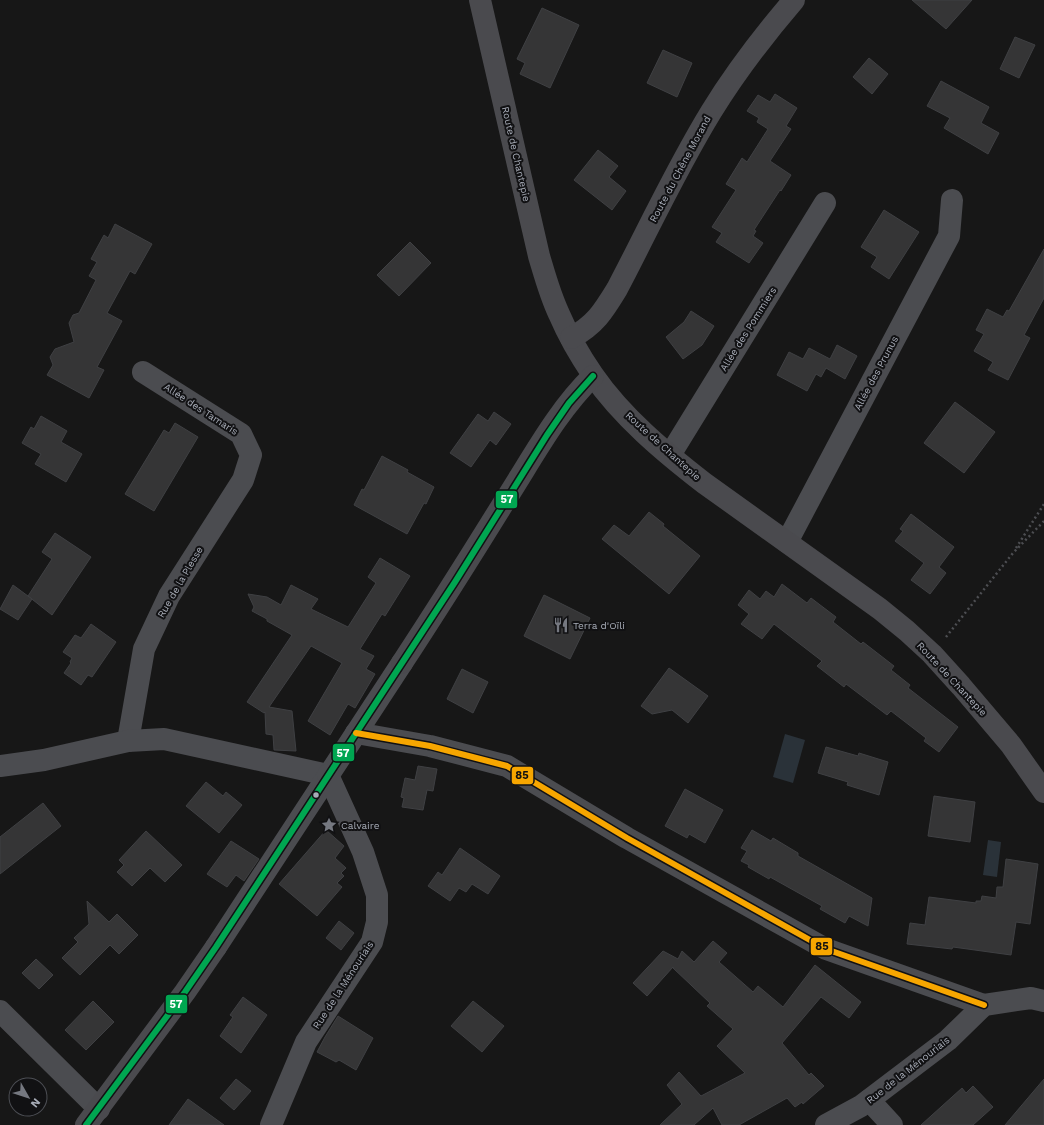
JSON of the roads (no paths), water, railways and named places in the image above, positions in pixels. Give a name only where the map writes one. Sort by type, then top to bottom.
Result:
[{"type":"street","name":"Route de Chantepie","points":[[480,0],[539,256],[558,314],[593,376],[627,415],[670,455],[704,483],[880,610],[932,654],[962,686],[1011,745],[1044,792]]},
{"type":"street","name":"Route du Chêne Morand","points":[[571,338],[590,327],[606,308],[711,111],[757,46],[794,0]]},
{"type":"street","name":"Allée des Prunus","points":[[787,542],[949,236],[952,200]]},
{"type":"street","name":"Allée des Pommiers","points":[[670,455],[825,204]]},
{"type":"street","name":"Allée des Tamaris","points":[[143,372],[241,434],[250,455]]},
{"type":"street","points":[[0,1011],[92,1117],[185,992],[216,947],[455,582],[558,417],[593,376]]},
{"type":"street","name":"Rue de la Plesse","points":[[128,741],[144,649],[169,596],[243,480],[250,455]]},
{"type":"street","points":[[356,733],[430,746],[507,766],[627,838],[826,949],[984,1005],[1031,998],[1044,1001]]},
{"type":"street","points":[[0,766],[44,760],[128,741],[164,740],[328,775]]},
{"type":"street","name":"Rue de la Ménouriais","points":[[271,1125],[306,1042],[372,942],[377,922],[377,895],[363,852],[328,775]]},
{"type":"street","name":"Rue de la Ménouriais","points":[[826,1125],[861,1106],[948,1040],[984,1005]]},
{"type":"street","points":[[869,1100],[892,1125]]},
{"type":"place","name":"Terra d'Oïli","points":[[561,625]]},
{"type":"place","name":"Calvaire","points":[[329,825]]}]
